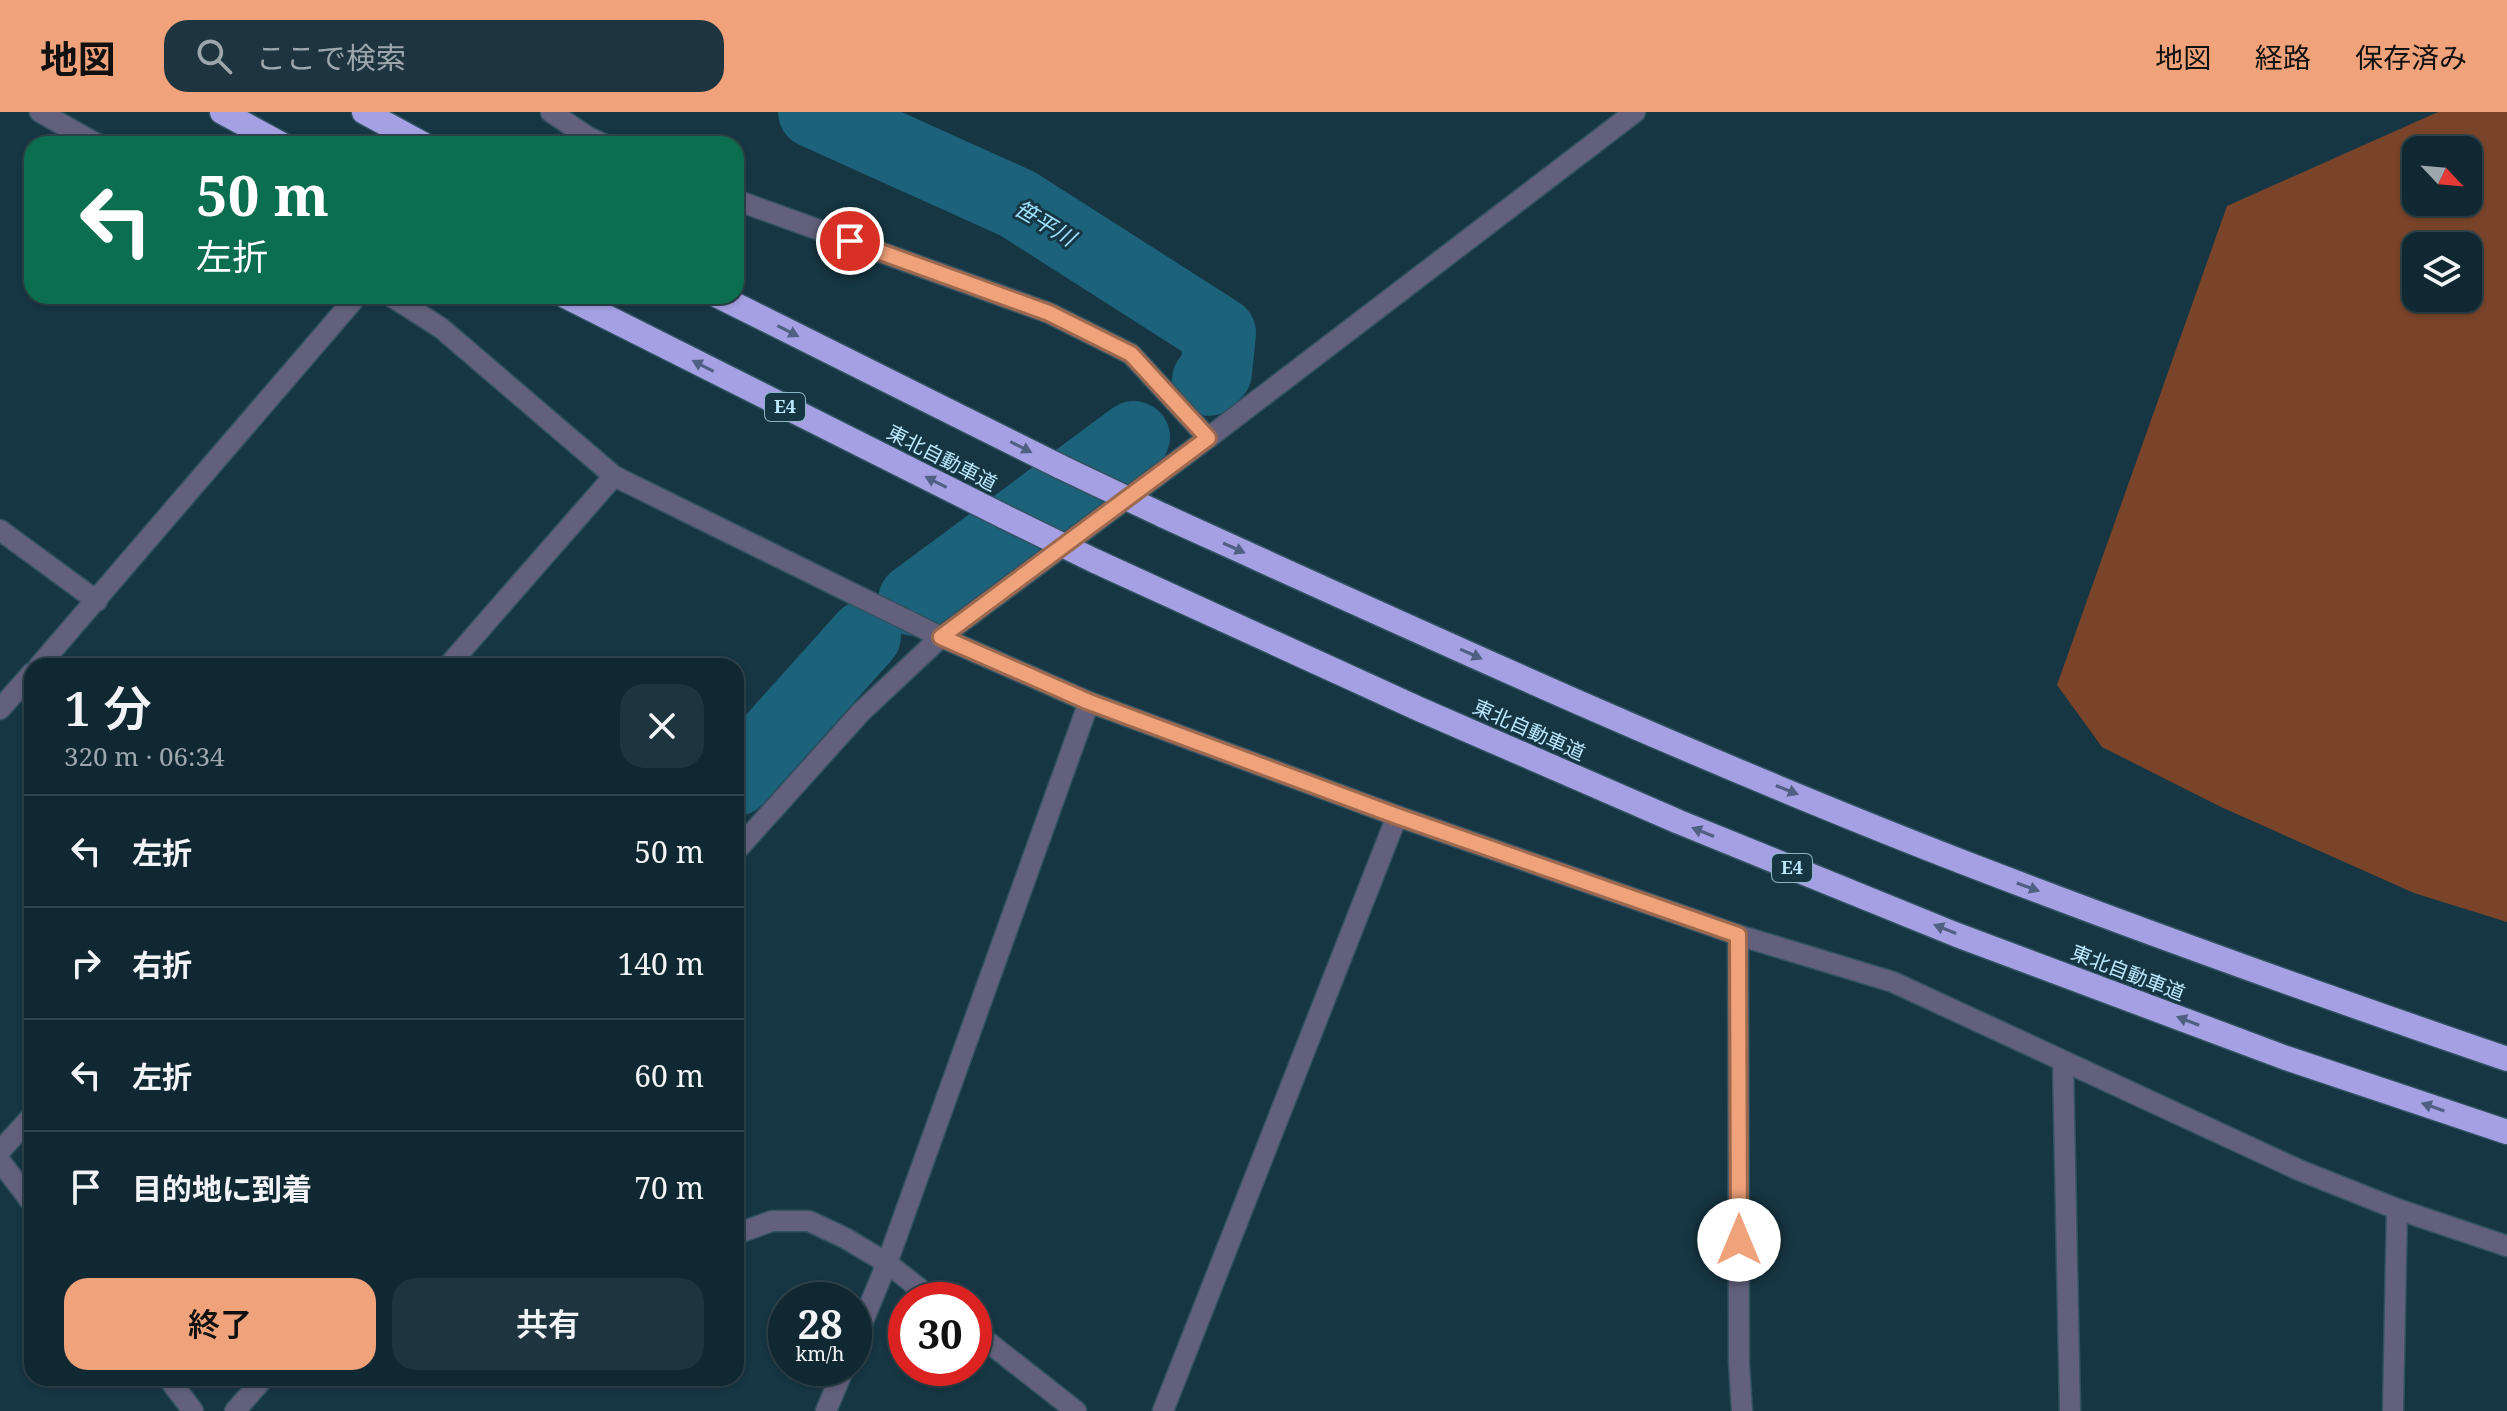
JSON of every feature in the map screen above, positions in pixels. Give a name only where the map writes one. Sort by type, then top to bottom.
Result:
[{"type":"highway","points":[[222,112],[266,136]]},
{"type":"highway","points":[[364,112],[408,136]]},
{"type":"highway","name":"東北自動車道","points":[[581,304],[1095,561],[1419,709],[1679,822],[1957,935],[2286,1058],[2507,1132]]},
{"type":"highway","points":[[734,304],[1162,515],[1695,752],[1984,870],[2318,994],[2507,1059]]},
{"type":"street","points":[[40,112],[83,136]]},
{"type":"street","points":[[551,112],[587,136]]},
{"type":"street","points":[[744,842],[861,712],[941,637],[1635,112]]},
{"type":"street","points":[[744,203],[1049,313],[1131,354],[1208,438]]},
{"type":"street","points":[[46,658],[350,304]]},
{"type":"street","points":[[404,304],[441,328],[614,476],[941,637],[1089,702],[1397,816],[1738,935],[1893,982],[2299,1170],[2397,1209],[2507,1246]]},
{"type":"street","points":[[455,658],[614,476]]},
{"type":"street","points":[[0,530],[97,601]]},
{"type":"street","points":[[0,709],[24,682]]},
{"type":"street","points":[[872,1299],[1089,702]]},
{"type":"street","points":[[1163,1411],[1397,816]]},
{"type":"street","points":[[1738,935],[1739,1363],[1742,1411]]},
{"type":"street","points":[[2063,1063],[2070,1411]]},
{"type":"street","points":[[0,1151],[24,1125]]},
{"type":"street","points":[[0,1161],[24,1192]]},
{"type":"street","points":[[2393,1411],[2397,1209]]},
{"type":"street","points":[[744,1231],[772,1221],[809,1221],[887,1263],[911,1282]]},
{"type":"street","points":[[992,1345],[1076,1411]]},
{"type":"street","points":[[174,1386],[193,1411]]},
{"type":"street","points":[[235,1411],[257,1386]]},
{"type":"street","points":[[826,1411],[836,1386]]},
{"type":"shaded area","points":[[2438,112],[2507,112],[2507,922],[2414,893],[2221,807],[2102,747],[2057,685],[2227,206]]},
{"type":"waterway","name":"笹平川","points":[[814,112],[1018,204],[1220,333],[1216,372],[1208,380]]},
{"type":"waterway","name":"笹平川","points":[[914,600],[1134,437]]},
{"type":"waterway","name":"笹平川","points":[[744,771],[865,636]]},
{"type":"route","points":[[850,241],[1049,313],[1131,354],[1208,438],[941,637],[1089,702],[1397,816],[1738,935],[1739,1240]]}]
